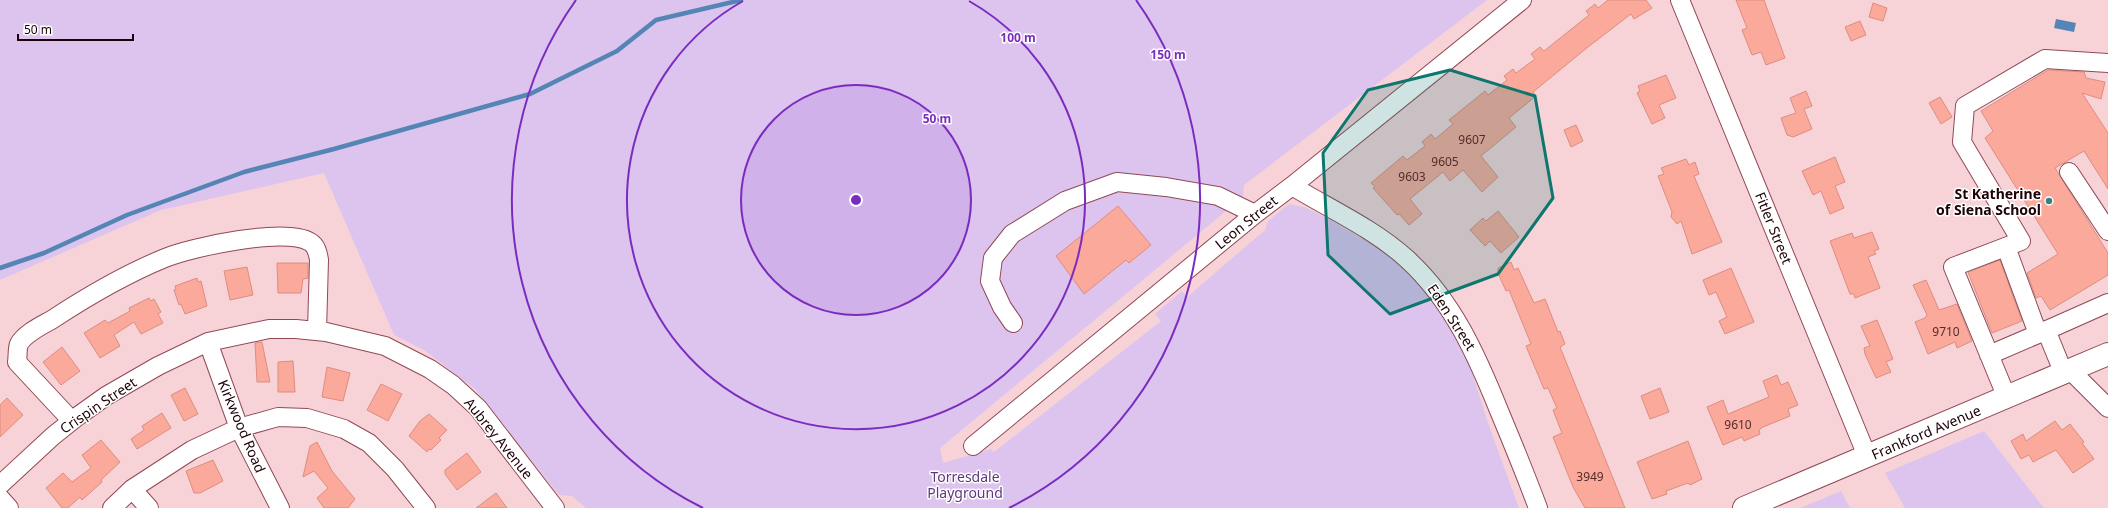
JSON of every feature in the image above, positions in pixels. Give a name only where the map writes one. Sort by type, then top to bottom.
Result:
[{"type":"main road","name":"Frankford Avenue","points":[[1744,508],[2108,354]]},
{"type":"street","name":"Leon Street","points":[[973,446],[1255,214],[1292,186],[1522,0]]},
{"type":"street","name":"Fitler Street","points":[[1680,0],[1867,456]]},
{"type":"street","points":[[2007,398],[1953,267],[2021,241],[1962,142],[1965,106],[2046,59],[2108,63]]},
{"type":"street","points":[[2069,172],[2108,231]]},
{"type":"street","points":[[1013,323],[1002,307],[990,281],[993,258],[1012,234],[1065,201],[1117,182],[1166,187],[1218,196],[1255,214]]},
{"type":"street","name":"Eden Street","points":[[1292,186],[1375,235],[1406,258],[1431,283],[1452,312],[1478,359],[1538,508]]},
{"type":"street","points":[[72,421],[17,362],[20,344],[28,335],[88,296],[165,258],[212,245],[264,238],[299,238],[311,243],[317,250],[319,260],[316,331]]},
{"type":"street","points":[[2006,247],[2042,332],[2067,372],[2108,408]]},
{"type":"street","points":[[1989,354],[2108,303]]},
{"type":"street","name":"Aubrey Avenue","points":[[208,342],[269,329],[316,331],[358,338],[385,346],[409,357],[453,385],[478,408],[555,508]]},
{"type":"street","name":"Crispin Street","points":[[0,485],[72,421],[106,396],[151,370],[208,342]]},
{"type":"street","name":"Kirkwood Road","points":[[208,342],[239,428],[280,508]]},
{"type":"street","points":[[112,508],[132,489],[192,450],[239,428],[278,417],[307,418],[344,429],[369,443],[395,469],[426,508]]},
{"type":"street","points":[[132,489],[149,508]]},
{"type":"street","points":[[0,498],[9,508]]},
{"type":"highlighted area","points":[[1450,70],[1535,96],[1553,198],[1498,274],[1390,314],[1328,255],[1323,153],[1368,90]]},
{"type":"green space","name":"Torresdale Playground","points":[[0,0],[1487,0],[1244,185],[1243,197],[940,448],[943,463],[991,449],[994,452],[1161,321],[1155,314],[1182,291],[1187,297],[1265,230],[1268,221],[1289,204],[1304,207],[1329,219],[1389,255],[1427,293],[1451,327],[1467,356],[1487,420],[1519,508],[586,508],[572,496],[559,495],[475,389],[424,350],[394,335],[324,173],[161,210],[0,280]]},
{"type":"green space","points":[[1984,431],[2044,508],[1905,508],[1885,473]]},
{"type":"green space","points":[[1841,491],[1850,508],[1800,508]]},
{"type":"water","points":[[2056,19],[2076,23],[2074,32],[2054,28]]},
{"type":"building","points":[[1608,0],[1646,0],[1652,8],[1634,19],[1631,14],[1588,47],[1533,92],[1536,96],[1509,118],[1516,127],[1481,156],[1498,177],[1482,192],[1463,170],[1450,181],[1443,172],[1410,199],[1422,214],[1409,225],[1399,214],[1397,215],[1373,188],[1375,187],[1371,183],[1403,156],[1407,160],[1425,146],[1422,142],[1431,134],[1435,139],[1453,124],[1449,120],[1485,91],[1488,95],[1507,80],[1504,76],[1513,69],[1516,73],[1535,59],[1531,54],[1540,47],[1544,51],[1589,15],[1586,11],[1595,4],[1598,8]]},
{"type":"building","points":[[1736,0],[1764,0],[1785,58],[1766,65],[1761,52],[1752,55],[1742,30],[1747,28]]},
{"type":"building","points":[[1873,3],[1887,8],[1883,21],[1869,17]]},
{"type":"building","points":[[1860,21],[1866,35],[1851,41],[1845,27]]},
{"type":"building","points":[[2048,70],[2084,72],[2086,78],[2105,82],[2101,99],[2082,93],[2108,133],[2108,189],[2084,151],[2055,168],[2108,253],[2108,275],[2050,310],[2041,296],[2036,298],[2027,273],[2058,254],[1985,138],[1993,131],[1981,111]]},
{"type":"building","points":[[1666,75],[1676,98],[1659,105],[1665,118],[1652,124],[1637,93],[1640,91],[1638,86]]},
{"type":"building","points":[[1806,91],[1812,106],[1804,109],[1812,129],[1793,137],[1787,135],[1781,118],[1796,113],[1790,98]]},
{"type":"building","points":[[1940,97],[1952,117],[1941,124],[1929,103]]},
{"type":"building","points":[[1576,125],[1583,141],[1571,147],[1564,130]]},
{"type":"building","points":[[1835,157],[1845,182],[1835,186],[1844,208],[1830,214],[1821,191],[1813,195],[1802,171]]},
{"type":"building","points":[[1686,159],[1689,165],[1695,162],[1699,174],[1694,176],[1722,242],[1692,254],[1681,221],[1677,224],[1671,217],[1672,212],[1658,176],[1664,174],[1661,168]]},
{"type":"building","points":[[1118,206],[1151,245],[1129,263],[1126,260],[1084,294],[1056,256]]},
{"type":"building","points":[[1498,211],[1519,237],[1501,253],[1490,241],[1485,246],[1470,230],[1483,218],[1486,221]]},
{"type":"building","points":[[1872,232],[1879,249],[1874,251],[1876,254],[1868,257],[1880,288],[1855,298],[1854,294],[1850,294],[1830,241],[1852,233],[1854,238]]},
{"type":"building","points":[[2000,260],[2022,321],[1992,333],[1968,272]]},
{"type":"building","points":[[1511,262],[1514,270],[1518,268],[1534,303],[1545,299],[1558,332],[1560,331],[1565,344],[1560,347],[1625,508],[1585,508],[1573,487],[1553,437],[1562,433],[1553,410],[1557,408],[1548,388],[1544,389],[1526,346],[1531,344],[1509,290],[1506,291],[1498,273],[1498,268]]},
{"type":"building","points":[[277,263],[308,263],[308,278],[303,279],[301,293],[278,293]]},
{"type":"building","points":[[247,267],[253,295],[230,300],[224,271]]},
{"type":"building","points":[[1731,268],[1754,322],[1725,334],[1719,321],[1727,317],[1716,292],[1709,295],[1703,280]]},
{"type":"building","points":[[197,278],[198,282],[201,281],[207,306],[185,314],[181,304],[179,305],[174,290],[176,289],[175,286]]},
{"type":"building","points":[[1926,280],[1939,310],[1957,304],[1972,341],[1957,348],[1955,342],[1928,354],[1915,322],[1925,318],[1927,315],[1913,285]]},
{"type":"building","points":[[149,298],[151,301],[154,299],[161,312],[158,314],[163,323],[141,334],[134,322],[114,335],[120,346],[100,358],[84,333],[105,320],[108,323],[130,311],[129,308]]},
{"type":"building","points":[[1877,320],[1893,359],[1886,362],[1891,372],[1876,378],[1865,354],[1864,348],[1870,346],[1861,326]]},
{"type":"building","points":[[262,342],[270,382],[257,382],[255,343]]},
{"type":"building","points":[[62,347],[80,371],[61,385],[43,362]]},
{"type":"building","points":[[293,361],[295,392],[278,392],[278,362]]},
{"type":"building","points":[[327,367],[350,373],[343,401],[322,397]]},
{"type":"building","points":[[1777,375],[1781,385],[1788,382],[1798,405],[1788,409],[1790,416],[1763,427],[1759,430],[1760,434],[1744,441],[1742,437],[1723,445],[1707,407],[1723,400],[1728,414],[1769,397],[1763,381]]},
{"type":"building","points":[[381,384],[402,394],[388,421],[367,410]]},
{"type":"building","points":[[185,388],[198,414],[184,421],[171,395]]},
{"type":"building","points":[[1660,388],[1669,412],[1650,419],[1641,396]]},
{"type":"building","points":[[7,398],[23,415],[0,437],[0,405]]},
{"type":"building","points":[[162,413],[171,428],[137,449],[131,439],[144,430],[142,426]]},
{"type":"building","points":[[429,414],[447,430],[439,438],[441,440],[427,452],[409,436],[420,421]]},
{"type":"building","points":[[2055,421],[2062,430],[2070,424],[2084,442],[2082,443],[2094,459],[2073,473],[2056,450],[2033,462],[2029,455],[2021,459],[2011,441],[2023,434],[2026,441]]},
{"type":"building","points":[[101,440],[120,462],[101,480],[102,482],[82,500],[80,497],[68,508],[62,508],[46,488],[63,473],[72,482],[91,468],[82,455]]},
{"type":"building","points":[[1688,441],[1702,479],[1690,485],[1688,483],[1666,491],[1667,494],[1652,499],[1637,462]]},
{"type":"building","points":[[317,442],[332,471],[355,499],[348,508],[324,508],[317,498],[328,488],[314,471],[303,477],[310,446]]},
{"type":"building","points":[[467,453],[481,472],[457,490],[445,474],[445,470]]},
{"type":"building","points":[[213,460],[223,481],[200,493],[194,493],[186,471]]},
{"type":"building","points":[[496,493],[507,508],[476,508]]},
{"type":"waterway","points":[[0,268],[44,253],[127,215],[244,172],[334,149],[530,94],[617,51],[656,20],[741,0]]},
{"type":"place","name":"St Katherine of Siena School","points":[[2049,201]]}]
